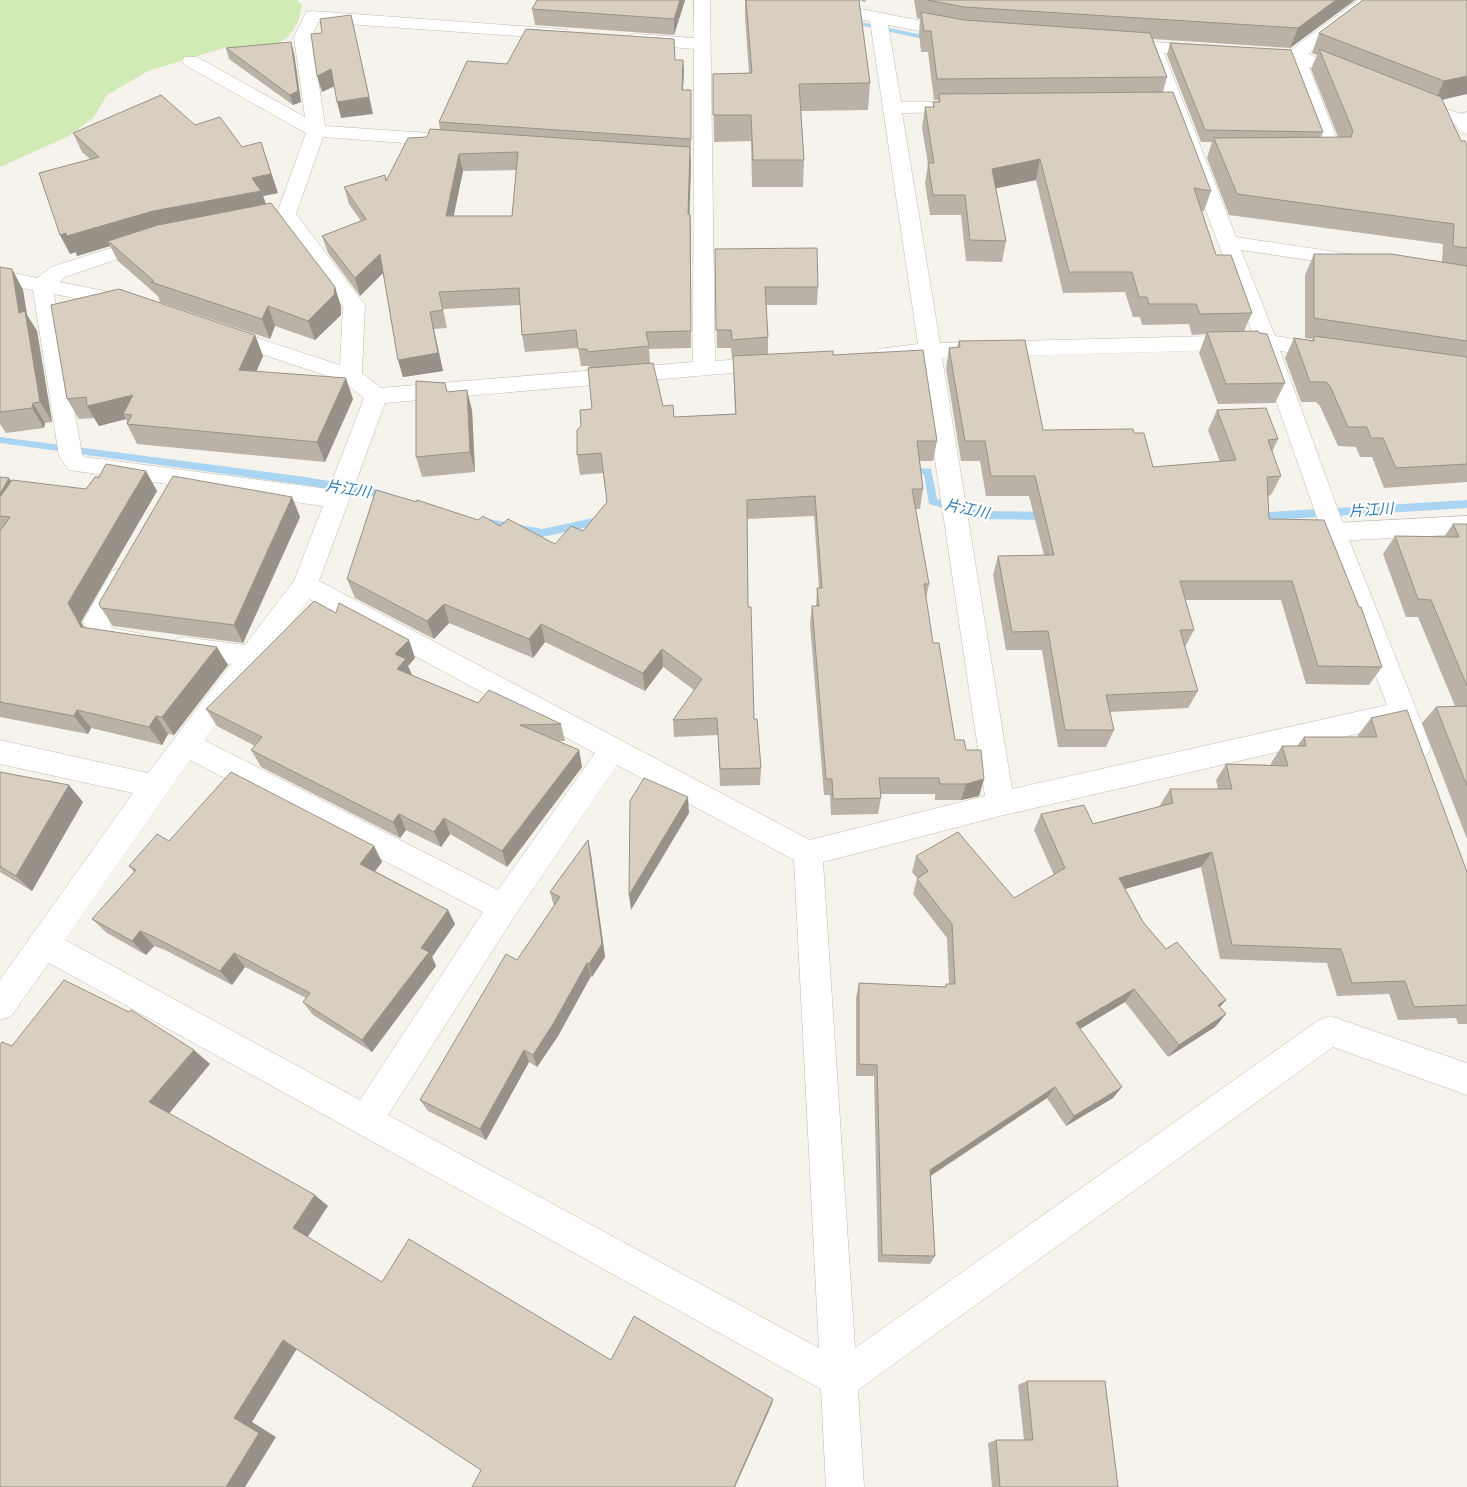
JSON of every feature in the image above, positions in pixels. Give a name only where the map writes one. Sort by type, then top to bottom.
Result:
[{"type":"street","points":[[702,0],[702,44],[693,158],[704,369]]},
{"type":"street","points":[[790,0],[879,24],[971,35]]},
{"type":"street","points":[[1295,55],[1370,0]]},
{"type":"street","points":[[286,214],[316,131],[303,37],[312,16],[575,35]]},
{"type":"street","points":[[879,24],[928,351],[958,527],[1000,804]]},
{"type":"street","points":[[614,38],[702,44]]},
{"type":"street","points":[[1134,46],[1295,55],[1365,84]]},
{"type":"street","points":[[1153,47],[1193,150],[1208,195],[1266,342],[1334,532],[1427,774]]},
{"type":"street","points":[[1295,55],[1333,152],[1296,152]]},
{"type":"street","points":[[191,61],[316,131],[465,142]]},
{"type":"street","points":[[1401,97],[1466,122]]},
{"type":"street","points":[[1154,105],[1175,105]]},
{"type":"street","points":[[891,108],[979,107]]},
{"type":"street","points":[[1193,150],[1211,150]]},
{"type":"street","points":[[229,225],[286,214]]},
{"type":"street","points":[[286,214],[354,305],[352,376]]},
{"type":"street","points":[[42,284],[58,272],[162,238]]},
{"type":"street","points":[[1228,242],[1371,264]]},
{"type":"street","points":[[0,277],[124,300],[152,309]]},
{"type":"street","points":[[42,284],[69,446],[78,464],[338,499]]},
{"type":"street","points":[[207,329],[352,376],[376,396],[792,362]]},
{"type":"street","points":[[870,356],[928,351],[1266,342],[1352,354]]},
{"type":"street","points":[[4,993],[44,945],[154,786],[305,585],[376,396]]},
{"type":"street","points":[[164,503],[179,478]]},
{"type":"street","points":[[1334,532],[1467,525]]},
{"type":"street","points":[[130,562],[96,621],[103,637],[251,656]]},
{"type":"street","points":[[305,585],[808,853],[1000,804],[1404,712]]},
{"type":"street","points":[[185,744],[503,907]]},
{"type":"street","points":[[366,1121],[503,907],[613,749]]},
{"type":"street","points":[[0,752],[154,786]]},
{"type":"street","points":[[808,853],[846,1487]]},
{"type":"street","points":[[44,945],[841,1380]]},
{"type":"street","points":[[841,1380],[1330,1031],[1467,1079]]},
{"type":"green space","points":[[0,0],[297,0],[302,5],[298,22],[288,37],[276,45],[244,52],[227,47],[148,71],[107,95],[93,118],[67,137],[0,167]]},
{"type":"building","points":[[537,0],[680,0],[674,19],[532,9]]},
{"type":"building","points":[[746,0],[859,0],[870,83],[799,84],[804,160],[753,160],[751,115],[713,115],[713,74],[752,73]]},
{"type":"building","points":[[927,0],[1336,0],[1298,28],[964,7]]},
{"type":"building","points":[[1363,0],[1467,0],[1467,76],[1444,81],[1319,33]]},
{"type":"building","points":[[921,12],[964,20],[1150,33],[1167,77],[937,79],[931,31],[924,31]]},
{"type":"building","points":[[351,15],[369,97],[337,102],[331,69],[317,76],[311,34],[322,33],[320,19]]},
{"type":"building","points":[[526,29],[674,39],[675,60],[683,60],[682,90],[691,90],[691,139],[439,122],[467,61],[507,64]]},
{"type":"building","points":[[291,42],[298,91],[290,95],[226,48]]},
{"type":"building","points":[[1170,43],[1291,50],[1323,132],[1205,130]]},
{"type":"building","points":[[1319,49],[1441,97],[1461,141],[1465,141],[1467,145],[1467,248],[1453,246],[1454,224],[1237,194],[1214,138],[1351,137],[1353,131]]},
{"type":"building","points":[[1173,92],[1211,191],[1194,188],[1216,255],[1231,255],[1252,313],[1200,314],[1196,304],[1149,304],[1147,297],[1139,297],[1132,272],[1069,272],[1040,159],[992,169],[1006,241],[970,240],[965,195],[933,195],[928,163],[934,163],[925,107],[934,107],[933,102],[940,102],[939,94]]},
{"type":"building","points":[[161,95],[195,125],[220,117],[242,147],[261,142],[271,174],[252,178],[261,191],[153,211],[67,236],[66,233],[60,235],[39,173],[99,157],[73,133]]},
{"type":"building","points":[[430,129],[690,147],[688,214],[690,214],[691,331],[646,332],[649,346],[587,352],[587,349],[578,349],[576,330],[522,335],[519,288],[439,292],[443,310],[430,312],[438,353],[398,360],[380,254],[355,278],[322,236],[366,219],[344,187],[385,175],[386,181],[408,138],[427,137]],"holes":[[[518,152],[512,216],[446,216],[459,154]]]},
{"type":"building","points":[[271,203],[335,287],[334,295],[308,321],[268,306],[262,319],[151,282],[154,281],[108,241],[158,225]]},
{"type":"building","points":[[817,248],[818,287],[765,287],[768,337],[732,340],[731,330],[716,330],[715,249]]},
{"type":"building","points":[[1314,254],[1391,254],[1467,266],[1467,341],[1314,318]]},
{"type":"building","points":[[0,267],[12,269],[19,313],[25,311],[40,402],[33,403],[32,408],[0,412]]},
{"type":"building","points":[[119,289],[255,335],[239,370],[346,378],[317,442],[127,424],[132,415],[123,414],[133,395],[87,406],[86,397],[67,399],[51,305]]},
{"type":"building","points":[[1258,331],[1259,333],[1267,334],[1285,383],[1226,384],[1207,332]]},
{"type":"building","points":[[1314,336],[1467,357],[1467,464],[1396,468],[1383,438],[1371,438],[1367,427],[1348,427],[1330,386],[1326,382],[1310,382],[1294,338],[1314,341]]},
{"type":"building","points":[[1025,340],[1043,430],[1133,429],[1134,433],[1144,433],[1153,467],[1236,460],[1217,410],[1266,408],[1278,439],[1268,440],[1281,476],[1267,477],[1269,519],[1324,520],[1359,607],[1361,607],[1382,667],[1318,666],[1292,581],[1180,581],[1194,630],[1180,630],[1198,691],[1106,695],[1114,730],[1065,730],[1048,631],[1012,632],[998,556],[1054,555],[1035,476],[991,476],[985,441],[965,441],[949,348],[960,347],[959,341]]},
{"type":"building","points":[[923,350],[937,441],[917,441],[923,489],[912,489],[929,584],[924,584],[933,643],[939,643],[955,740],[964,740],[966,750],[981,750],[984,779],[966,784],[940,784],[939,778],[879,778],[881,798],[833,799],[832,779],[826,779],[812,606],[819,606],[817,588],[822,588],[815,496],[747,500],[748,607],[751,607],[754,719],[757,719],[761,768],[720,769],[717,718],[673,720],[702,679],[662,649],[643,673],[541,624],[529,639],[444,604],[427,621],[347,579],[376,490],[417,502],[417,500],[478,520],[483,516],[500,526],[508,519],[555,544],[571,526],[583,531],[607,502],[601,453],[577,455],[577,430],[581,426],[580,410],[592,409],[588,368],[653,363],[663,406],[673,405],[674,417],[736,414],[733,356],[833,351],[833,355]]},
{"type":"building","points":[[416,381],[445,383],[447,392],[467,390],[470,452],[416,457]]},
{"type":"building","points":[[106,464],[146,471],[68,603],[81,627],[217,647],[162,717],[156,716],[149,727],[77,710],[74,716],[0,702],[0,531],[10,517],[0,516],[0,497],[12,480],[86,489],[95,477],[99,477]]},
{"type":"building","points":[[173,476],[292,497],[234,625],[101,608],[99,603]]},
{"type":"building","points":[[0,477],[9,478],[0,494]]},
{"type":"building","points":[[1453,524],[1467,524],[1467,686],[1431,600],[1418,599],[1395,536],[1459,537]]},
{"type":"building","points":[[314,601],[336,613],[339,603],[409,640],[395,654],[406,659],[397,669],[478,703],[489,690],[561,724],[520,725],[579,750],[502,851],[444,818],[434,832],[399,814],[393,822],[251,750],[262,737],[206,709]]},
{"type":"building","points":[[1467,706],[1467,786],[1436,707]]},
{"type":"building","points":[[1407,710],[1467,872],[1467,1005],[1414,1007],[1405,981],[1352,983],[1341,949],[1232,945],[1212,852],[1119,878],[1143,922],[1166,949],[1177,942],[1226,1000],[1218,1005],[1226,1014],[1179,1045],[1134,989],[1076,1023],[1122,1087],[1074,1116],[1055,1087],[930,1170],[935,1256],[882,1255],[877,1065],[859,1064],[859,983],[946,987],[946,984],[955,984],[952,924],[917,879],[928,871],[916,856],[958,832],[1014,898],[1065,868],[1041,814],[1084,805],[1093,824],[1173,803],[1170,789],[1232,789],[1226,764],[1288,766],[1282,746],[1306,746],[1304,737],[1377,737],[1371,718]]},
{"type":"building","points":[[0,772],[69,785],[16,876],[0,866]]},
{"type":"building","points":[[231,772],[374,846],[360,864],[448,910],[421,948],[429,952],[362,1040],[303,1002],[310,993],[234,953],[220,971],[140,931],[132,941],[92,919],[136,870],[129,866],[157,834],[169,841]]},
{"type":"building","points":[[644,778],[688,797],[629,895],[630,801]]},
{"type":"building","points":[[588,840],[602,944],[589,964],[587,963],[553,1024],[533,1055],[524,1050],[480,1129],[420,1100],[506,954],[517,960],[560,897],[550,892]]},
{"type":"building","points":[[64,980],[129,1012],[131,1010],[194,1050],[149,1102],[315,1195],[293,1228],[382,1282],[409,1239],[611,1360],[634,1316],[773,1399],[734,1487],[472,1487],[481,1470],[283,1340],[234,1418],[259,1433],[226,1487],[0,1487],[0,1045],[2,1042],[12,1046]]},
{"type":"building","points":[[1027,1381],[1105,1381],[1118,1487],[1000,1487],[996,1440],[1033,1440]]},
{"type":"waterway","points":[[847,21],[932,39]]},
{"type":"waterway","name":"片江川","points":[[0,440],[305,481],[371,492],[389,497]]},
{"type":"waterway","name":"片江川","points":[[907,470],[928,471],[932,501],[980,515],[1048,516]]},
{"type":"waterway","name":"片江川","points":[[1254,517],[1467,504]]},
{"type":"waterway","name":"片江川","points":[[484,522],[542,533],[603,520]]}]
